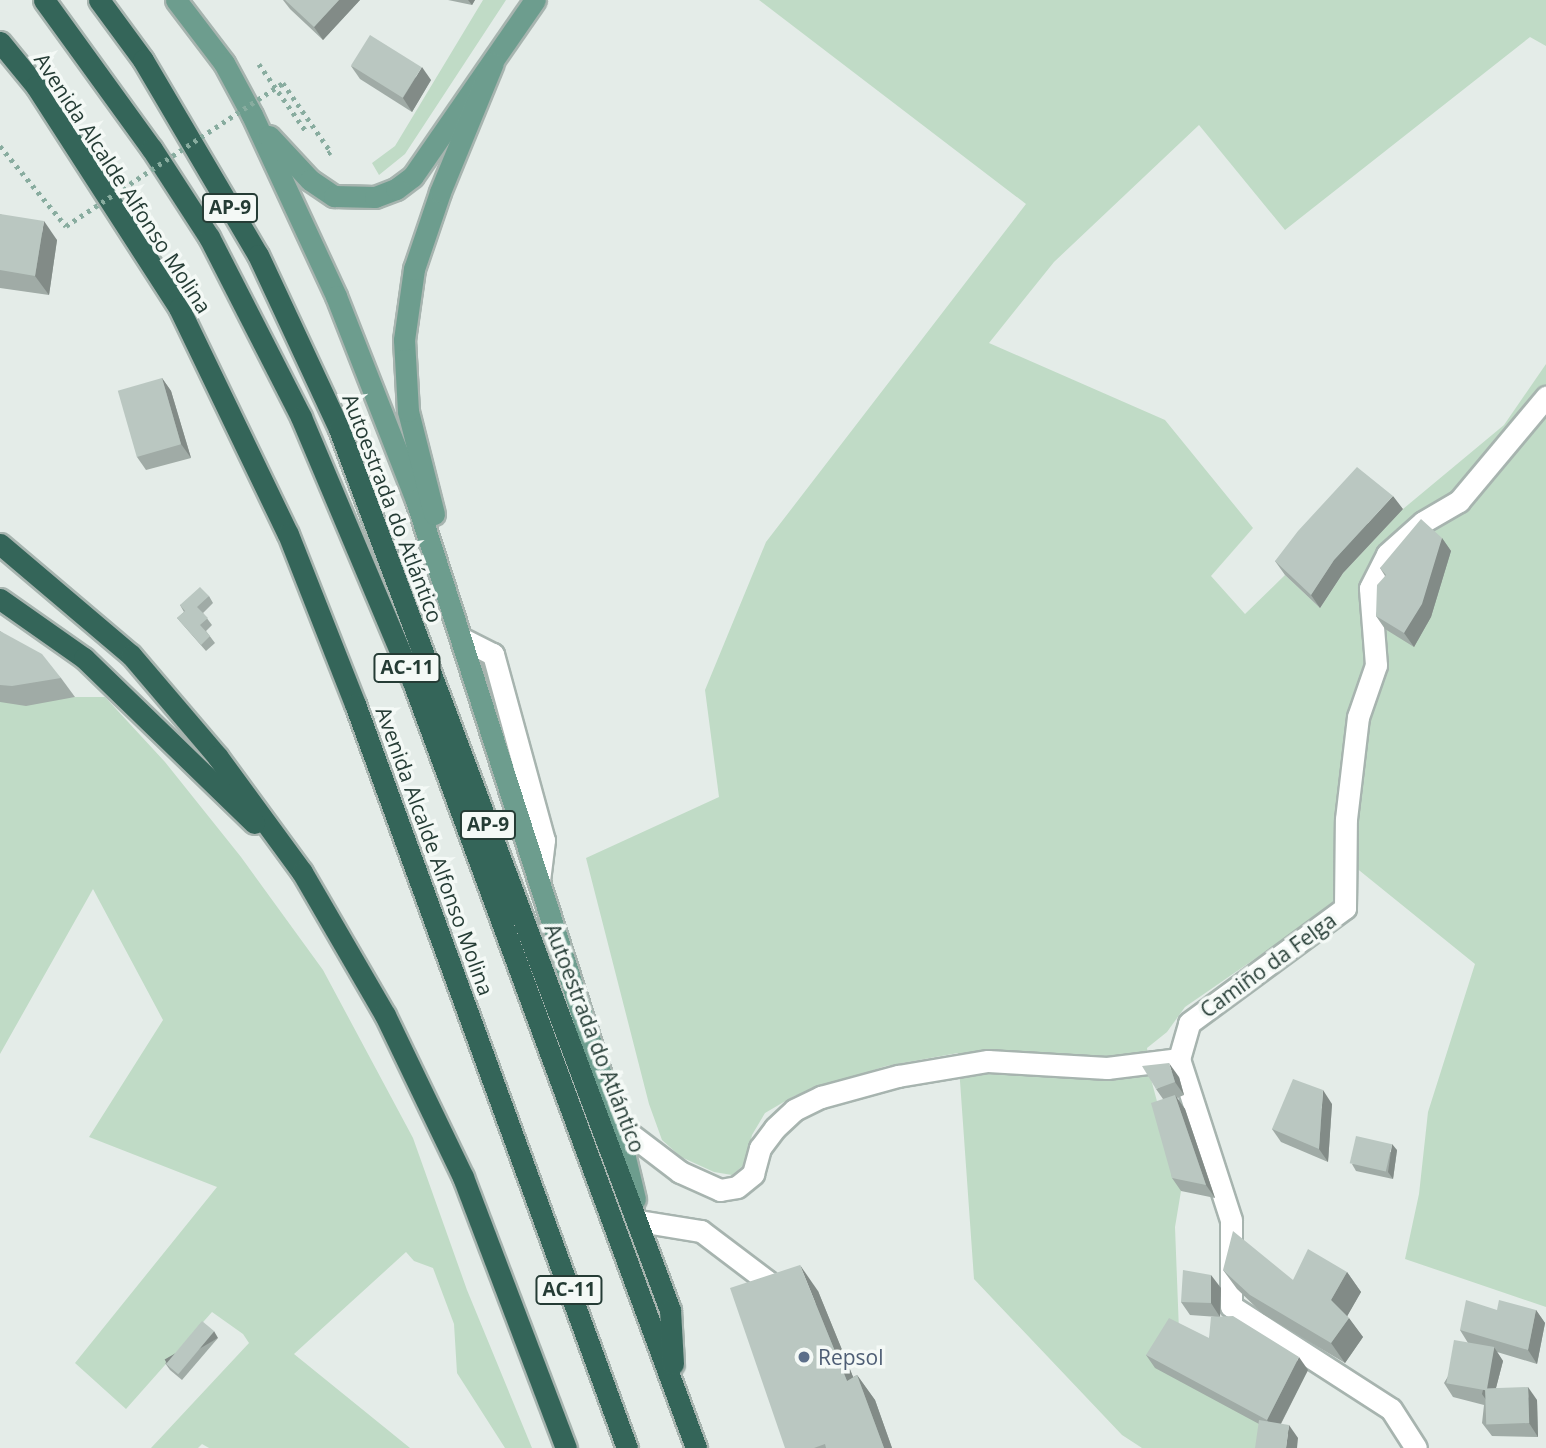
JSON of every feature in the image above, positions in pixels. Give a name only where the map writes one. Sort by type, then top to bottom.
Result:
[{"type":"highway","name":"Avenida Alcalde Alfonso Molina","points":[[44,0],[152,149],[209,237],[301,417],[412,682],[696,1448]]},
{"type":"highway","name":"Autoestrada do Atlántico","points":[[99,0],[143,61],[258,255],[339,429],[639,1221],[670,1310],[673,1384]]},
{"type":"highway","name":"Avenida Alcalde Alfonso Molina","points":[[0,42],[36,86],[179,308],[288,534],[364,730],[627,1448]]},
{"type":"highway","points":[[0,544],[131,655],[217,756],[302,872],[385,1014],[463,1177],[566,1448]]},
{"type":"highway","points":[[0,599],[84,658],[302,872]]},
{"type":"main road","points":[[176,0],[224,63],[252,116],[336,296],[416,500],[617,1124],[639,1221]]},
{"type":"main road","points":[[252,116],[293,164],[322,190],[334,196],[375,197],[396,188],[413,176],[536,0]]},
{"type":"main road","points":[[461,638],[456,579],[438,529],[408,411],[404,340],[414,269],[440,192],[493,63]]},
{"type":"street","name":"Camiño da Felga","points":[[1179,1059],[1189,1023],[1345,908],[1346,819],[1358,717],[1376,665],[1370,588],[1387,554],[1423,522],[1460,501],[1546,397]]},
{"type":"street","points":[[617,1124],[680,1172],[720,1190],[737,1187],[753,1174],[760,1148],[775,1128],[794,1110],[821,1097],[898,1076],[988,1061],[1107,1068],[1179,1059],[1231,1220],[1231,1306],[1391,1409],[1416,1448]]},
{"type":"street","points":[[639,1221],[701,1231],[767,1281],[779,1304]]},
{"type":"path","points":[[254,56],[308,135]]},
{"type":"path","points":[[0,145],[66,226],[283,83],[331,152],[324,157],[316,146]]},
{"type":"green space","points":[[483,0],[506,0],[405,154],[379,175],[372,163],[395,146]]},
{"type":"green space","points":[[759,0],[1546,0],[1546,46],[1530,37],[1285,230],[1199,125],[1054,262],[989,343],[1165,420],[1253,528],[1211,576],[1245,614],[1285,575],[1320,608],[1343,573],[1403,509],[1504,425],[1546,364],[1546,1307],[1405,1259],[1419,1194],[1428,1112],[1475,964],[1339,854],[1336,903],[1185,1007],[1167,1032],[1147,1048],[1151,1079],[1181,1191],[1175,1227],[1179,1331],[1276,1433],[1266,1448],[1142,1448],[1122,1435],[974,1279],[958,1053],[886,1066],[794,1096],[765,1113],[752,1135],[746,1163],[732,1175],[714,1172],[681,1157],[662,1140],[649,1104],[586,858],[719,797],[705,690],[766,542],[1026,204]]},
{"type":"green space","points":[[105,697],[165,762],[241,857],[323,970],[413,1138],[467,1290],[532,1448],[505,1448],[457,1373],[454,1324],[433,1268],[414,1261],[406,1252],[294,1354],[410,1448],[209,1448],[202,1444],[198,1448],[151,1448],[249,1343],[243,1334],[212,1312],[126,1409],[75,1363],[217,1187],[89,1137],[163,1020],[93,889],[0,1054],[0,702]]},
{"type":"building","points":[[285,0],[339,0],[314,27]]},
{"type":"building","points":[[370,35],[422,67],[403,98],[351,66]]},
{"type":"building","points":[[0,214],[44,221],[35,276],[0,270]]},
{"type":"building","points":[[162,378],[181,444],[137,457],[118,391]]},
{"type":"building","points":[[1357,467],[1393,496],[1334,560],[1311,595],[1275,561],[1298,531]]},
{"type":"building","points":[[1421,519],[1442,538],[1422,604],[1404,633],[1376,616],[1377,585],[1386,575],[1380,568]]},
{"type":"building","points":[[200,587],[209,596],[197,607],[208,618],[200,625],[210,636],[201,645],[177,618],[185,611],[180,605]]},
{"type":"building","points":[[0,631],[42,654],[61,678],[12,686],[0,685]]},
{"type":"building","points":[[1169,1063],[1175,1082],[1156,1089],[1142,1066]]},
{"type":"building","points":[[1293,1079],[1323,1090],[1319,1149],[1272,1129]]},
{"type":"building","points":[[1175,1095],[1206,1185],[1172,1178],[1151,1103]]},
{"type":"building","points":[[1356,1136],[1392,1144],[1386,1172],[1350,1163]]},
{"type":"building","points":[[1233,1231],[1293,1280],[1308,1249],[1347,1272],[1331,1300],[1349,1318],[1331,1343],[1250,1295],[1223,1270]]},
{"type":"building","name":"Repsol","points":[[800,1265],[847,1381],[857,1375],[884,1448],[826,1448],[825,1444],[814,1448],[785,1448],[730,1288]]},
{"type":"building","points":[[1183,1270],[1211,1275],[1211,1303],[1181,1302]]},
{"type":"building","points":[[1466,1300],[1497,1310],[1499,1300],[1536,1310],[1528,1350],[1460,1330]]},
{"type":"building","points":[[1233,1316],[1299,1357],[1267,1420],[1146,1355],[1169,1318],[1209,1338],[1211,1317]]},
{"type":"building","points":[[202,1321],[214,1331],[178,1374],[166,1364]]},
{"type":"building","points":[[1454,1340],[1494,1347],[1487,1390],[1446,1383]]},
{"type":"building","points":[[1528,1387],[1529,1423],[1486,1424],[1485,1389]]},
{"type":"building","points":[[1259,1420],[1289,1425],[1286,1448],[1255,1448]]},
{"type":"place","name":"Repsol","points":[[804,1357]]}]
